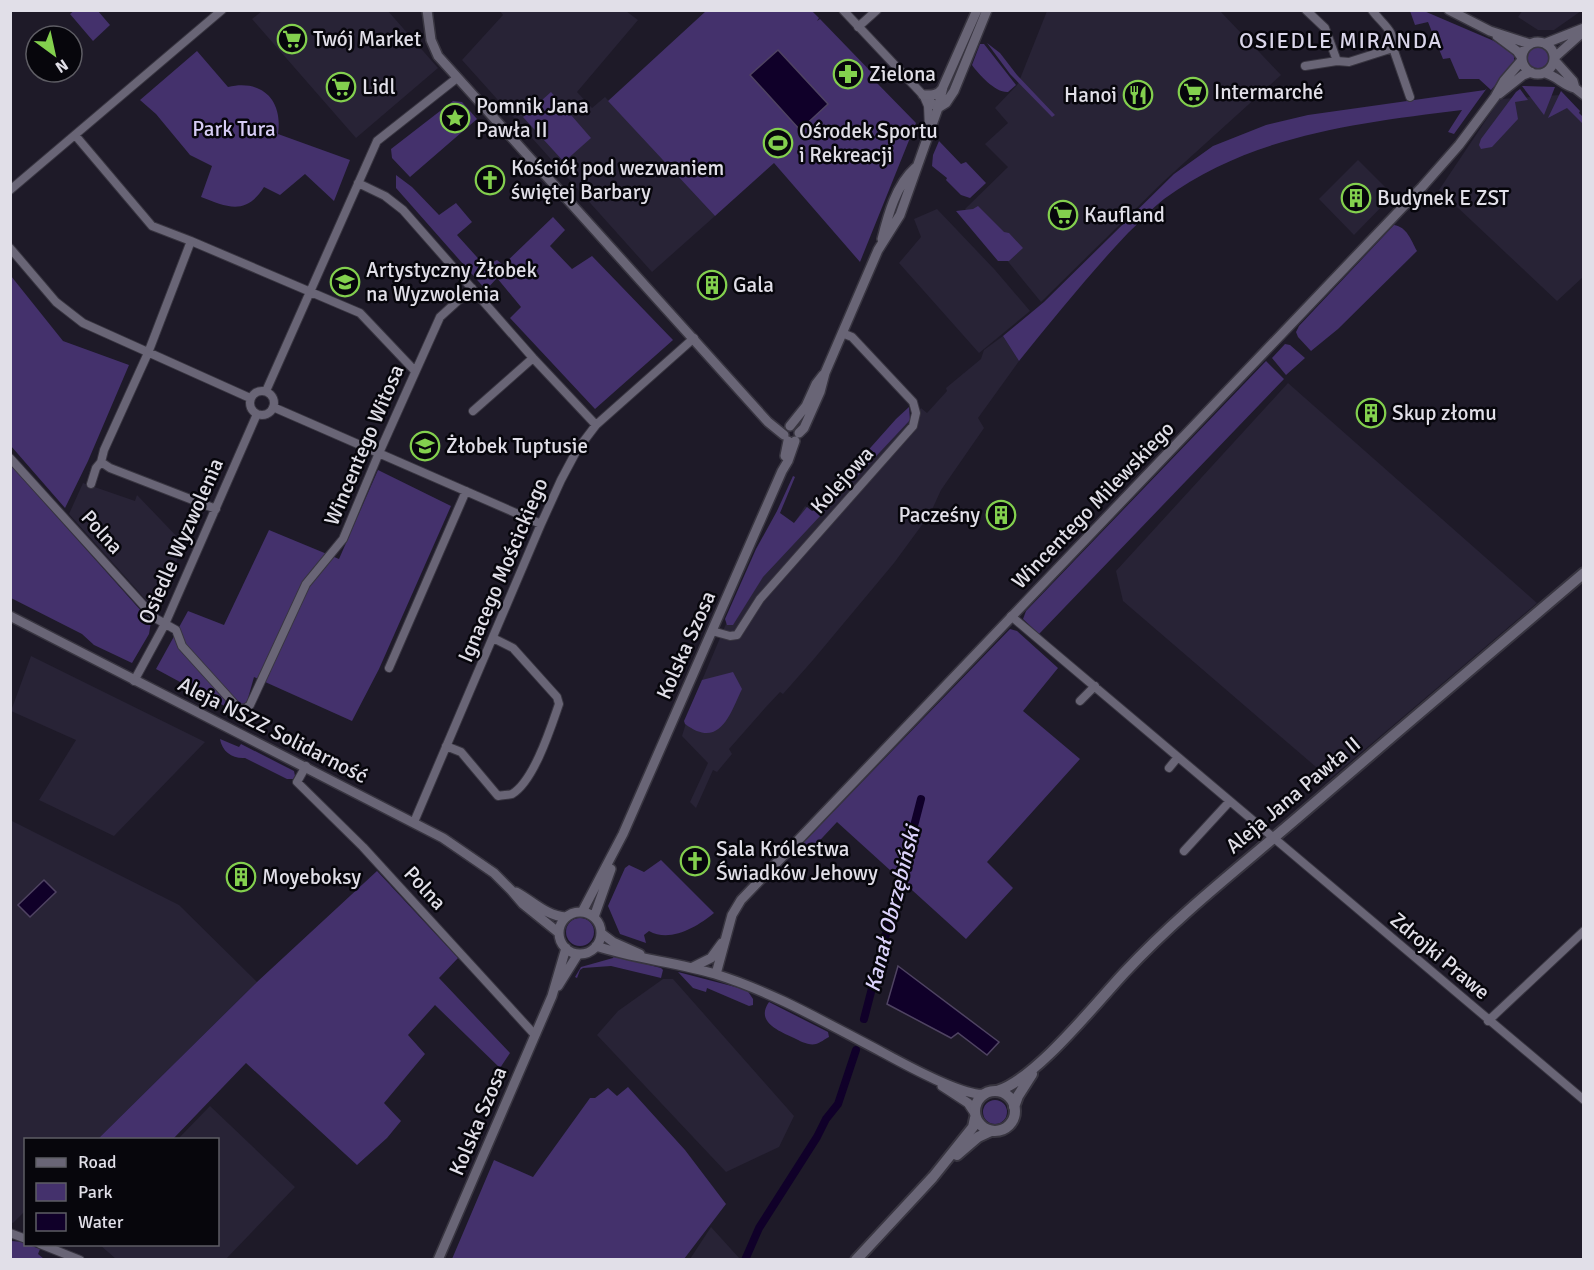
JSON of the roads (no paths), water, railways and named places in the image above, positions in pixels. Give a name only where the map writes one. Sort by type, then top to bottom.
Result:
[{"type":"main road","name":"Aleja Jana Pawła II","points":[[997,1091],[1017,1082],[1041,1061],[1169,928],[1584,573]]},
{"type":"main road","name":"Aleja Jana Pawła II","points":[[1014,1107],[1018,1096],[1041,1061]]},
{"type":"main road","points":[[856,1260],[933,1177],[973,1126],[977,1101],[985,1094],[997,1091],[1008,1096],[1014,1107],[1013,1120],[1009,1125],[1004,1129],[991,1131],[978,1137],[933,1177]]},
{"type":"main road","points":[[975,1115],[981,1126],[991,1131]]},
{"type":"street","points":[[10,190],[222,10]]},
{"type":"street","points":[[427,10],[431,40],[438,56],[775,429],[790,434]]},
{"type":"street","points":[[843,10],[938,108]]},
{"type":"street","points":[[858,27],[877,10]]},
{"type":"street","name":"Kolska Szosa","points":[[582,912],[623,834],[782,471],[790,434],[804,428],[878,250],[900,215],[944,87],[977,10]]},
{"type":"street","name":"Kolska Szosa","points":[[938,108],[946,103],[954,92],[987,10]]},
{"type":"street","points":[[1306,10],[1324,28],[1337,61]]},
{"type":"street","points":[[1372,10],[1392,34],[1393,48],[1410,97]]},
{"type":"street","points":[[1449,10],[1490,31],[1530,44]]},
{"type":"street","points":[[1546,43],[1584,29]]},
{"type":"street","points":[[1545,73],[1551,68],[1558,52],[1584,29]]},
{"type":"street","points":[[1490,31],[1517,51],[1525,67],[1531,72],[1552,75],[1584,95]]},
{"type":"street","points":[[1522,59],[1524,50],[1530,44],[1538,41],[1546,43],[1552,49],[1555,59],[1573,81],[1575,88]]},
{"type":"street","points":[[1305,66],[1337,61],[1349,62],[1393,48]]},
{"type":"street","name":"Wincentego Milewskiego","points":[[716,974],[732,915],[741,900],[1422,187],[1459,145],[1522,59]]},
{"type":"street","name":"Wincentego Milewskiego","points":[[1495,97],[1523,75],[1531,72]]},
{"type":"street","points":[[266,391],[377,141],[457,78]]},
{"type":"street","points":[[923,95],[939,93],[944,87]]},
{"type":"street","points":[[923,95],[928,106],[929,131]]},
{"type":"street","points":[[75,135],[152,226],[360,313],[415,371]]},
{"type":"street","points":[[358,183],[385,196],[403,210],[533,358],[596,425]]},
{"type":"street","points":[[91,484],[148,353],[191,241]]},
{"type":"street","points":[[10,248],[70,315],[148,353],[250,398]]},
{"type":"street","name":"Wincentego Witosa","points":[[238,709],[250,705],[306,584],[344,539],[378,453],[440,316],[472,288]]},
{"type":"street","name":"Kolejowa","points":[[712,631],[730,636],[737,635],[760,599],[915,424],[916,413],[913,402],[852,337],[843,333]]},
{"type":"street","name":"Ignacego Mościckiego","points":[[414,822],[561,480],[577,450],[596,425],[694,338]]},
{"type":"street","points":[[473,411],[533,358]]},
{"type":"street","points":[[266,391],[273,398],[273,407],[267,414],[257,414],[250,408],[250,398],[257,392],[266,391]]},
{"type":"street","points":[[273,407],[542,524]]},
{"type":"street","name":"Osiedle Wyzwolenia","points":[[134,681],[165,624],[257,414]]},
{"type":"street","name":"Polna","points":[[10,458],[155,618],[176,630],[182,646],[238,709]]},
{"type":"street","points":[[101,462],[110,468],[216,509]]},
{"type":"street","points":[[389,668],[466,491]]},
{"type":"street","name":"Aleja NSZZ Solidarność","points":[[10,616],[414,822],[471,856],[511,890],[523,904],[559,933]]},
{"type":"street","name":"Zdrojki Prawe","points":[[1011,616],[1583,1100]]},
{"type":"street","points":[[446,746],[461,752],[498,796],[512,794],[529,777],[546,741],[559,704],[556,697],[513,648],[494,638]]},
{"type":"street","points":[[1080,701],[1095,686]]},
{"type":"street","points":[[1169,768],[1178,757]]},
{"type":"street","name":"Polna","points":[[306,766],[297,782],[363,848],[535,1035]]},
{"type":"street","points":[[1184,851],[1230,801]]},
{"type":"street","name":"Kolska Szosa","points":[[594,917],[623,834]]},
{"type":"street","name":"Aleja NSZZ Solidarność","points":[[511,890],[527,898],[544,911],[566,917]]},
{"type":"street","points":[[582,912],[594,917],[601,933],[596,946],[588,952],[578,954],[566,948],[559,933],[566,917],[582,912]]},
{"type":"street","points":[[1488,1021],[1584,931]]},
{"type":"street","points":[[601,933],[613,942],[648,957]]},
{"type":"street","name":"Wincentego Milewskiego","points":[[693,967],[711,958],[724,941]]},
{"type":"street","points":[[596,946],[631,956],[648,957],[693,967],[770,994],[925,1074],[975,1094],[985,1094]]},
{"type":"street","name":"Kolska Szosa","points":[[438,1260],[552,996],[566,948]]},
{"type":"street","name":"Kolska Szosa","points":[[552,996],[578,954]]},
{"type":"street","points":[[925,1074],[963,1100],[975,1115]]},
{"type":"street","points":[[43,1246],[80,1260]]},
{"type":"water","points":[[778,50],[828,104],[800,130],[750,75]]},
{"type":"water","points":[[44,880],[56,892],[30,917],[18,905]]},
{"type":"water","points":[[898,966],[999,1042],[987,1055],[958,1033],[951,1038],[887,1004]]},
{"type":"waterway","name":"Kanał Obrzębiński","points":[[864,1019],[921,799]]},
{"type":"waterway","name":"Kanał Obrzębiński","points":[[745,1260],[759,1228],[826,1119],[838,1104],[856,1050]]},
{"type":"place","name":"Twój Market","points":[[292,39]]},
{"type":"place","name":"Zielona","points":[[848,74]]},
{"type":"place","name":"Lidl","points":[[341,87]]},
{"type":"place","name":"Intermarché","points":[[1193,92]]},
{"type":"place","name":"Hanoi","points":[[1138,95]]},
{"type":"place","name":"Pomnik Jana Pawła II","points":[[455,118]]},
{"type":"place","name":"Ośrodek Sportu i Rekreacji","points":[[778,143]]},
{"type":"place","name":"Kościół pod wezwaniem świętej Barbary","points":[[490,180]]},
{"type":"place","name":"Budynek E ZST","points":[[1356,198]]},
{"type":"place","name":"Kaufland","points":[[1063,215]]},
{"type":"place","name":"Artystyczny Żłobek na Wyzwolenia","points":[[345,282]]},
{"type":"place","name":"Gala","points":[[712,285]]},
{"type":"place","name":"Skup złomu","points":[[1371,413]]},
{"type":"place","name":"Żłobek Tuptusie","points":[[425,446]]},
{"type":"place","name":"Pacześny","points":[[1001,515]]},
{"type":"place","name":"Sala Królestwa Świadków Jehowy","points":[[695,861]]},
{"type":"place","name":"Moyeboksy","points":[[241,877]]},
{"type":"district","name":"OSIEDLE MIRANDA","points":[[1341,40]]},
{"type":"park label","name":"Park Tura","points":[[234,129]]}]
